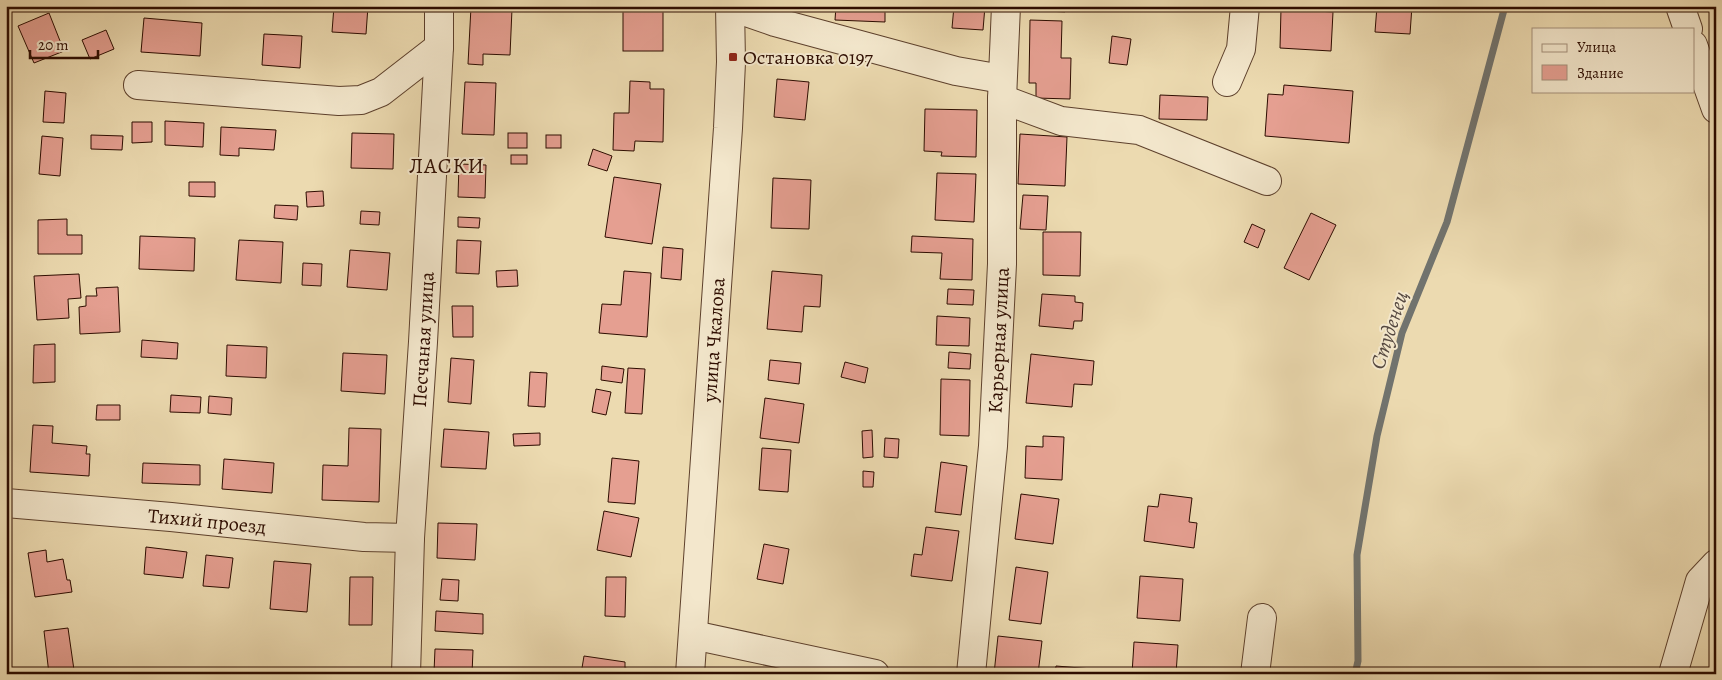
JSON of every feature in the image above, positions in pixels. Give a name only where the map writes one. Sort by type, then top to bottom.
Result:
[{"type":"street","name":"Песчаная улица","points":[[406,674],[410,538],[423,342],[439,47],[439,6]]},
{"type":"street","name":"Карьерная улица","points":[[971,674],[993,446],[1002,264],[1002,89],[1006,6]]},
{"type":"street","points":[[1227,82],[1241,49],[1245,6]]},
{"type":"street","points":[[1680,6],[1688,28]]},
{"type":"street","points":[[730,7],[775,22],[956,71],[1002,89],[1061,121],[1139,130],[1267,181]]},
{"type":"street","name":"улица Чкалова","points":[[690,674],[728,128],[731,62],[730,7]]},
{"type":"street","points":[[138,85],[339,101],[361,100],[381,92],[439,47]]},
{"type":"street","points":[[1694,48],[1716,109]]},
{"type":"street","name":"Тихий проезд","points":[[6,504],[171,517],[364,538],[410,538]]},
{"type":"street","points":[[1673,674],[1700,581],[1716,564]]},
{"type":"street","points":[[1255,674],[1262,618]]},
{"type":"street","points":[[693,635],[875,674]]},
{"type":"building","points":[[334,6],[368,6],[366,34],[332,32]]},
{"type":"building","points":[[623,6],[663,6],[663,51],[623,51]]},
{"type":"building","points":[[836,6],[885,6],[885,22],[835,20]]},
{"type":"building","points":[[954,6],[985,6],[983,30],[952,28]]},
{"type":"building","points":[[1032,6],[1065,6],[1065,12],[1032,10]]},
{"type":"building","points":[[1299,6],[1313,7],[1317,11],[1333,12],[1331,51],[1280,48],[1281,9],[1294,10]]},
{"type":"building","points":[[1377,6],[1412,6],[1410,34],[1375,32]]},
{"type":"building","points":[[471,7],[512,9],[510,55],[483,54],[483,65],[468,64]]},
{"type":"building","points":[[49,13],[64,51],[34,63],[18,26]]},
{"type":"building","points":[[144,18],[202,23],[200,56],[141,52]]},
{"type":"building","points":[[1030,20],[1062,21],[1061,58],[1071,58],[1070,99],[1036,98],[1036,83],[1029,83]]},
{"type":"building","points":[[106,30],[114,49],[90,59],[82,40]]},
{"type":"building","points":[[264,34],[302,36],[300,68],[262,65]]},
{"type":"building","points":[[1112,36],[1131,39],[1127,65],[1109,63]]},
{"type":"building","points":[[777,79],[809,82],[805,120],[774,117]]},
{"type":"building","points":[[630,81],[650,82],[650,89],[664,89],[663,142],[635,141],[634,151],[613,150],[614,113],[629,113]]},
{"type":"building","points":[[465,82],[496,83],[494,135],[462,134]]},
{"type":"building","points":[[1284,85],[1353,91],[1349,143],[1265,136],[1268,94],[1283,95]]},
{"type":"building","points":[[45,91],[66,93],[64,123],[43,122]]},
{"type":"building","points":[[1160,95],[1208,97],[1207,120],[1159,119]]},
{"type":"building","points":[[925,109],[977,110],[976,157],[941,156],[942,152],[924,151]]},
{"type":"building","points":[[165,121],[204,123],[203,147],[165,145]]},
{"type":"building","points":[[132,122],[152,122],[152,142],[132,143]]},
{"type":"building","points":[[221,127],[276,130],[274,150],[239,148],[239,156],[220,155]]},
{"type":"building","points":[[352,133],[394,134],[393,169],[351,168]]},
{"type":"building","points":[[508,133],[527,133],[527,148],[508,148]]},
{"type":"building","points":[[1020,134],[1067,137],[1065,186],[1018,184]]},
{"type":"building","points":[[91,135],[123,136],[122,150],[91,149]]},
{"type":"building","points":[[546,135],[561,135],[561,148],[546,148]]},
{"type":"building","points":[[42,136],[63,138],[60,176],[39,174]]},
{"type":"building","points":[[593,149],[612,156],[607,171],[588,165]]},
{"type":"building","points":[[511,155],[527,155],[527,164],[511,164]]},
{"type":"building","points":[[459,164],[486,165],[485,198],[458,197]]},
{"type":"building","points":[[937,173],[976,174],[974,222],[935,220]]},
{"type":"building","points":[[614,177],[661,184],[652,244],[605,237]]},
{"type":"building","points":[[773,178],[811,180],[809,229],[771,228]]},
{"type":"building","points":[[189,182],[215,182],[215,197],[189,196]]},
{"type":"building","points":[[323,191],[324,206],[307,207],[306,192]]},
{"type":"building","points":[[1023,195],[1048,196],[1046,230],[1020,229]]},
{"type":"building","points":[[275,205],[298,206],[297,220],[274,218]]},
{"type":"building","points":[[361,211],[380,212],[379,225],[360,224]]},
{"type":"building","points":[[1311,213],[1336,225],[1309,280],[1284,268]]},
{"type":"building","points":[[458,217],[480,218],[479,228],[458,227]]},
{"type":"building","points":[[67,219],[67,235],[82,235],[82,254],[38,254],[38,220]]},
{"type":"building","points":[[1252,224],[1265,230],[1258,248],[1244,242]]},
{"type":"building","points":[[1043,232],[1081,232],[1080,276],[1043,275]]},
{"type":"building","points":[[140,236],[195,238],[194,271],[139,269]]},
{"type":"building","points":[[912,236],[973,239],[972,280],[940,279],[942,253],[911,252]]},
{"type":"building","points":[[239,240],[283,242],[281,283],[236,280]]},
{"type":"building","points":[[457,240],[481,241],[479,274],[456,273]]},
{"type":"building","points":[[663,247],[683,249],[681,280],[661,278]]},
{"type":"building","points":[[350,250],[390,253],[387,290],[347,287]]},
{"type":"building","points":[[303,263],[322,264],[321,286],[302,285]]},
{"type":"building","points":[[517,270],[518,286],[497,287],[496,271]]},
{"type":"building","points":[[624,271],[651,273],[647,337],[599,333],[602,304],[621,305]]},
{"type":"building","points":[[772,271],[822,275],[820,307],[804,306],[802,332],[767,329]]},
{"type":"building","points":[[79,274],[81,298],[68,299],[69,318],[37,320],[34,276]]},
{"type":"building","points":[[118,287],[120,332],[80,334],[79,307],[86,306],[86,296],[97,296],[96,288]]},
{"type":"building","points":[[948,289],[974,290],[973,305],[947,304]]},
{"type":"building","points":[[1042,294],[1075,296],[1075,302],[1083,303],[1082,321],[1074,321],[1073,329],[1039,326]]},
{"type":"building","points":[[452,306],[473,306],[473,337],[453,337]]},
{"type":"building","points":[[937,316],[970,318],[969,346],[936,345]]},
{"type":"building","points":[[142,340],[178,343],[177,359],[141,357]]},
{"type":"building","points":[[55,344],[55,382],[33,383],[34,345]]},
{"type":"building","points":[[227,345],[267,347],[266,378],[226,376]]},
{"type":"building","points":[[949,352],[971,354],[970,369],[948,368]]},
{"type":"building","points":[[343,353],[387,355],[385,394],[341,391]]},
{"type":"building","points":[[1031,354],[1094,361],[1092,385],[1074,384],[1072,407],[1026,403]]},
{"type":"building","points":[[451,358],[474,360],[471,404],[448,402]]},
{"type":"building","points":[[770,360],[801,363],[799,384],[768,380]]},
{"type":"building","points":[[845,362],[868,368],[865,383],[841,377]]},
{"type":"building","points":[[602,366],[624,369],[622,383],[601,380]]},
{"type":"building","points":[[628,368],[645,369],[642,414],[625,413]]},
{"type":"building","points":[[530,372],[547,373],[545,407],[528,406]]},
{"type":"building","points":[[941,379],[970,380],[969,436],[940,435]]},
{"type":"building","points":[[596,389],[611,392],[606,415],[592,412]]},
{"type":"building","points":[[171,395],[201,397],[200,413],[170,412]]},
{"type":"building","points":[[209,396],[232,398],[231,415],[208,413]]},
{"type":"building","points":[[765,398],[804,404],[799,443],[760,438]]},
{"type":"building","points":[[97,405],[120,405],[120,420],[96,420]]},
{"type":"building","points":[[33,425],[53,426],[52,443],[87,446],[86,454],[90,454],[89,476],[30,472]]},
{"type":"building","points":[[349,428],[381,429],[379,502],[322,500],[323,465],[348,466]]},
{"type":"building","points":[[444,429],[489,432],[486,469],[441,467]]},
{"type":"building","points":[[872,430],[873,457],[863,458],[862,431]]},
{"type":"building","points":[[540,433],[540,445],[514,446],[513,434]]},
{"type":"building","points":[[1043,436],[1064,437],[1062,480],[1025,478],[1026,446],[1043,447]]},
{"type":"building","points":[[885,438],[899,439],[898,458],[884,457]]},
{"type":"building","points":[[762,448],[791,450],[788,492],[759,490]]},
{"type":"building","points":[[612,458],[639,461],[635,504],[608,502]]},
{"type":"building","points":[[224,459],[274,463],[272,493],[222,489]]},
{"type":"building","points":[[941,462],[967,466],[961,515],[935,512]]},
{"type":"building","points":[[143,463],[200,465],[200,485],[142,483]]},
{"type":"building","points":[[863,471],[874,472],[873,487],[863,487]]},
{"type":"building","points":[[1021,494],[1059,499],[1053,544],[1015,539]]},
{"type":"building","points":[[1160,494],[1192,498],[1189,522],[1197,523],[1194,548],[1144,541],[1148,506],[1158,507]]},
{"type":"building","points":[[604,511],[639,518],[631,557],[597,550]]},
{"type":"building","points":[[438,523],[477,524],[475,560],[437,558]]},
{"type":"building","points":[[926,527],[959,531],[952,581],[911,576],[914,554],[922,555]]},
{"type":"building","points":[[764,544],[789,549],[783,584],[757,579]]},
{"type":"building","points":[[146,547],[187,552],[183,578],[144,574]]},
{"type":"building","points":[[46,550],[47,562],[63,559],[67,580],[70,580],[72,592],[35,597],[28,553]]},
{"type":"building","points":[[206,555],[233,558],[229,588],[203,586]]},
{"type":"building","points":[[274,561],[311,564],[307,612],[270,609]]},
{"type":"building","points":[[1016,567],[1048,572],[1041,624],[1009,620]]},
{"type":"building","points":[[1140,576],[1183,579],[1180,621],[1137,618]]},
{"type":"building","points":[[350,577],[373,577],[372,625],[349,625]]},
{"type":"building","points":[[606,577],[626,577],[625,617],[605,616]]},
{"type":"building","points":[[442,579],[459,580],[458,601],[440,600]]},
{"type":"building","points":[[436,611],[483,614],[483,634],[435,631]]},
{"type":"building","points":[[68,628],[74,670],[49,674],[44,631]]},
{"type":"building","points":[[998,636],[1042,641],[1038,674],[994,674]]},
{"type":"building","points":[[1134,642],[1178,645],[1176,674],[1132,674]]},
{"type":"building","points":[[435,649],[473,650],[472,674],[434,672]]},
{"type":"building","points":[[584,656],[625,662],[625,668],[636,670],[636,674],[581,674]]},
{"type":"building","points":[[1056,666],[1117,671],[1117,674],[1055,674]]},
{"type":"waterway","name":"Студенец","points":[[1355,674],[1358,661],[1357,555],[1377,436],[1402,333],[1447,222],[1505,6]]},
{"type":"place","name":"Остановка 0197","points":[[733,57]]},
{"type":"district","name":"ЛАСКИ","points":[[447,165]]}]
